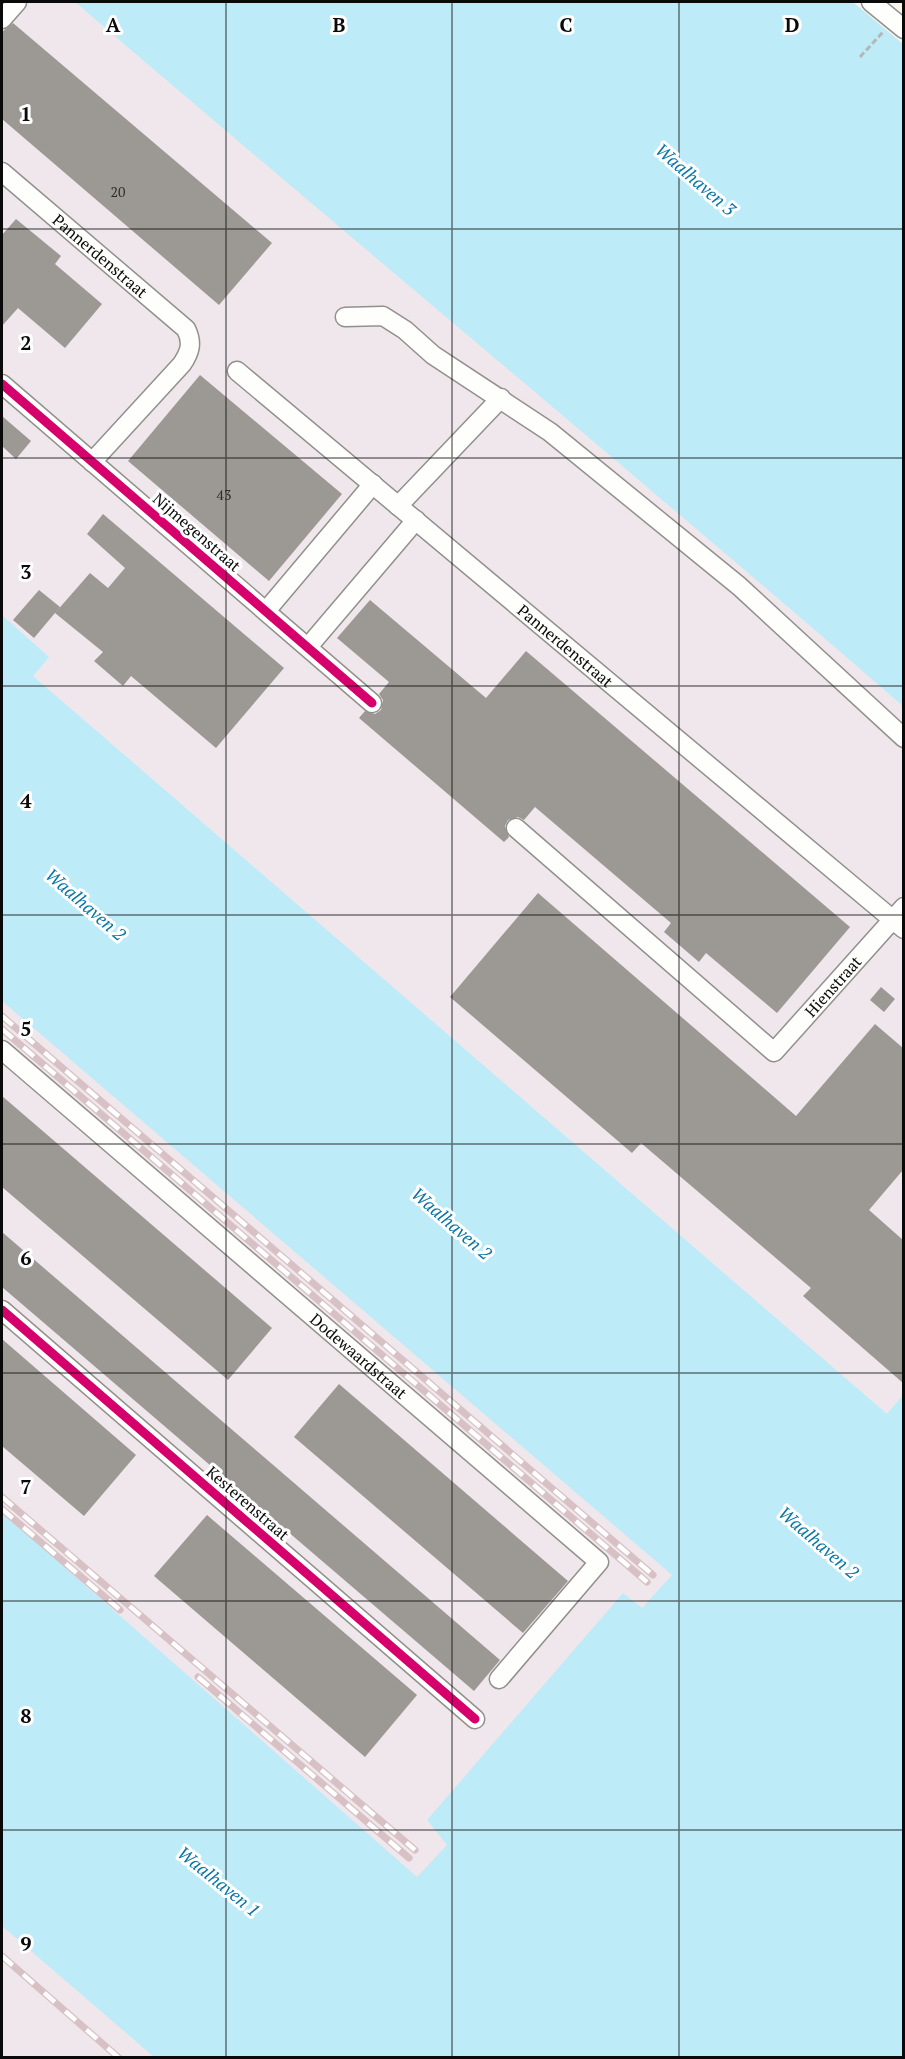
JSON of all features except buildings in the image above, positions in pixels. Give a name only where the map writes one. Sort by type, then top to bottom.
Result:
[{"type":"street","points":[[2,19],[17,2]]},
{"type":"street","points":[[871,2],[895,28]]},
{"type":"street","name":"Pannerdenstraat","points":[[2,171],[186,329],[191,345],[182,364],[93,462]]},
{"type":"street","points":[[345,318],[383,316],[405,330],[433,355],[550,432],[739,586],[903,738]]},
{"type":"street","name":"Pannerdenstraat","points":[[237,371],[900,918]]},
{"type":"street","name":"Nijmegenstraat","points":[[2,384],[372,703]]},
{"type":"street","points":[[399,506],[501,398]]},
{"type":"street","points":[[266,611],[373,484]]},
{"type":"street","points":[[308,647],[416,520]]},
{"type":"street","name":"Hienstraat","points":[[516,828],[774,1052],[900,918]]},
{"type":"street","name":"Dodewaardstraat","points":[[2,1050],[599,1562],[499,1679]]},
{"type":"street","name":"Kesterenstraat","points":[[2,1310],[476,1719]]},
{"type":"path","points":[[860,57],[895,28]]},
{"type":"shaded area","points":[[2,2],[108,2],[903,678],[903,1442],[2,660]]},
{"type":"shaded area","points":[[2,973],[693,1572],[404,1899],[2,1552]]},
{"type":"shaded area","points":[[2,1908],[176,2057],[2,2057]]},
{"type":"water","name":"Waalhaven 3","points":[[75,2],[853,2],[903,44],[903,706],[697,529]]},
{"type":"water","points":[[2,615],[49,657],[33,676],[887,1414],[903,1395],[903,2057],[154,2057],[2,1926],[2,1512],[417,1877],[447,1845],[427,1820],[623,1593],[642,1608],[672,1575],[2,1001]]},
{"type":"railway","points":[[2,1016],[653,1575]]},
{"type":"railway","points":[[2,1029],[647,1582]]},
{"type":"railway","points":[[2,1497],[415,1850]]},
{"type":"railway","points":[[2,1509],[120,1610]]},
{"type":"railway","points":[[198,1677],[409,1858]]},
{"type":"railway","points":[[2,1956],[119,2058]]},
{"type":"cycle path","points":[[2,384],[372,703]]},
{"type":"cycle path","points":[[2,1310],[475,1719]]},
{"type":"water label","name":"Waalhaven 2","points":[[86,904]]},
{"type":"water label","name":"Waalhaven 2","points":[[452,1223]]},
{"type":"water label","name":"Waalhaven 2","points":[[819,1542]]},
{"type":"water label","name":"Waalhaven 1","points":[[219,1881]]}]
